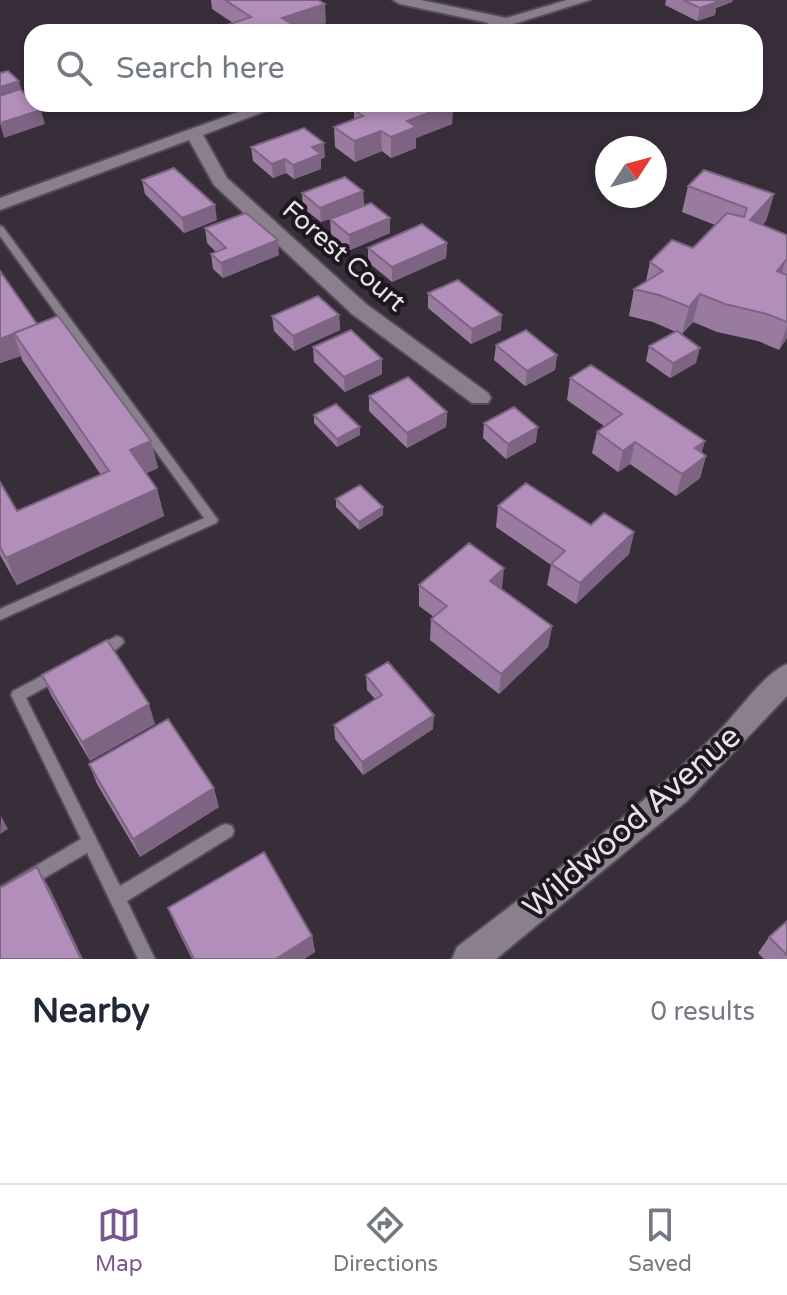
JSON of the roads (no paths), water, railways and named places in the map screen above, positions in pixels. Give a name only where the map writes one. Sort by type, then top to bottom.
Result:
[{"type":"street","points":[[400,0],[502,21]]},
{"type":"street","points":[[494,24],[583,0]]},
{"type":"street","points":[[2,201],[254,112]]},
{"type":"street","name":"Forest Court","points":[[194,134],[220,181],[359,309],[480,398]]},
{"type":"street","name":"Wildwood Avenue","points":[[469,959],[697,773],[753,717],[787,676]]},
{"type":"lane","points":[[0,229],[212,520],[0,615]]},
{"type":"lane","points":[[117,642],[18,695],[147,959]]},
{"type":"lane","points":[[116,898],[226,831]]},
{"type":"lane","points":[[0,896],[89,843]]}]
